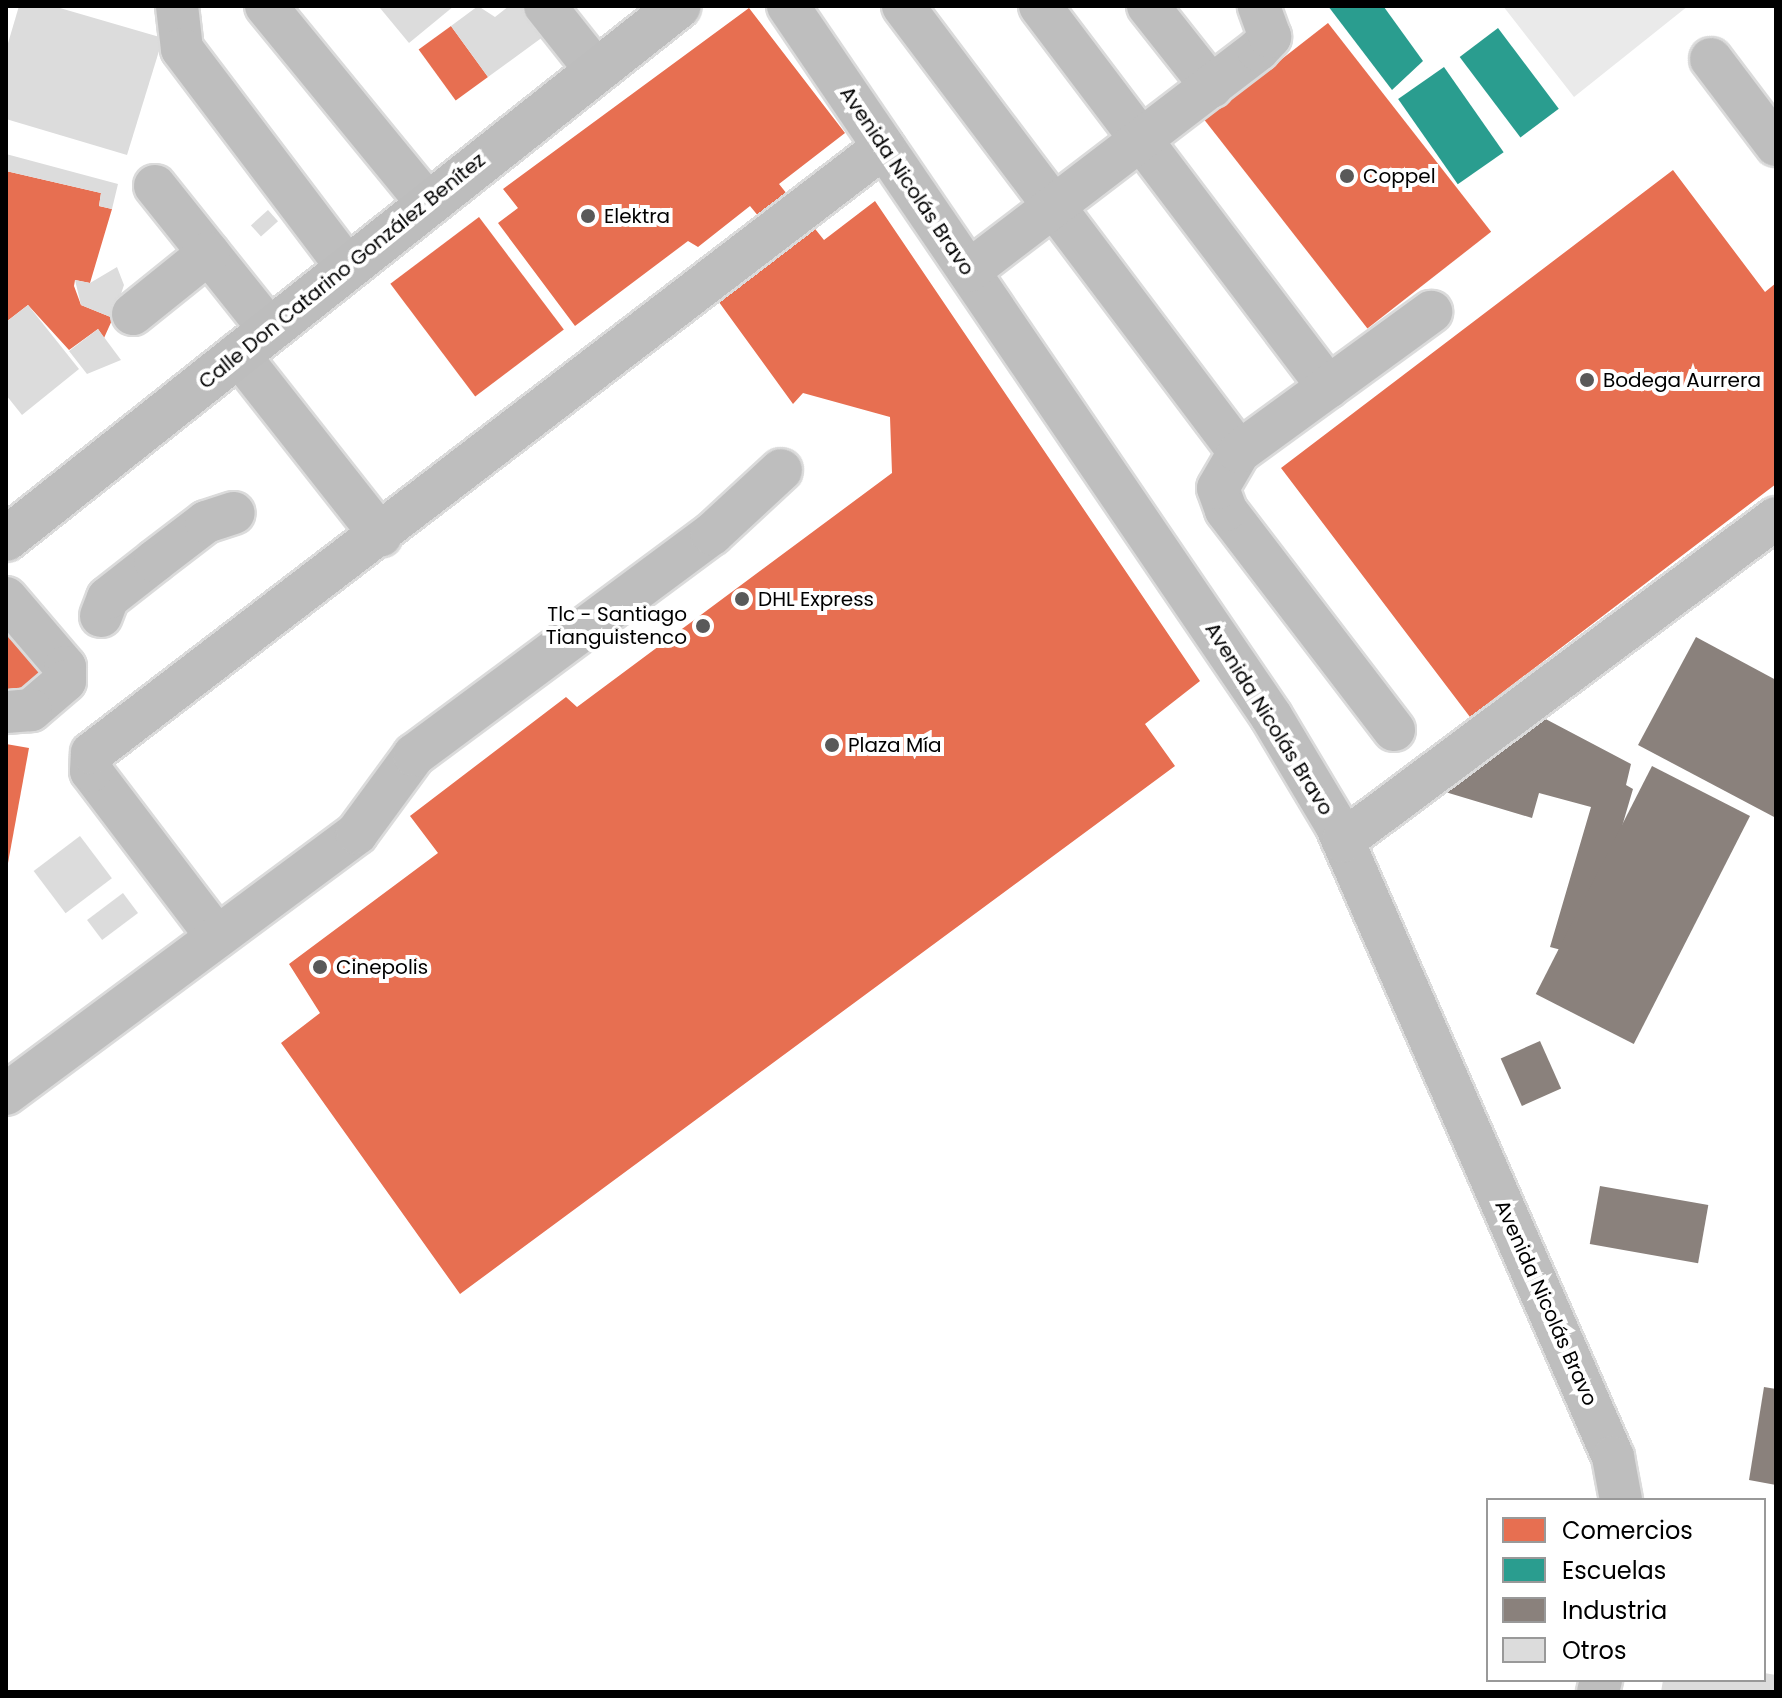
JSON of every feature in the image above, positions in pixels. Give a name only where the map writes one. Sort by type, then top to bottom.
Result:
[{"type":"main road","name":"Calle Don Catarino González Benítez","points":[[6,539],[595,69],[679,6]]},
{"type":"street","points":[[177,6],[182,49],[347,267]]},
{"type":"street","points":[[266,6],[427,203]]},
{"type":"street","points":[[545,6],[595,69]]},
{"type":"street","name":"Avenida Nicolás Bravo","points":[[788,6],[1271,716],[1343,841],[1613,1457],[1621,1498]]},
{"type":"street","points":[[903,6],[1239,452]]},
{"type":"street","points":[[1040,6],[1328,387]]},
{"type":"street","points":[[1148,6],[1212,87]]},
{"type":"street","points":[[969,271],[1212,87],[1270,37],[1259,6]]},
{"type":"street","points":[[1711,59],[1776,145]]},
{"type":"street","points":[[217,937],[91,771],[92,753],[381,536],[884,147]]},
{"type":"street","points":[[155,186],[209,253],[254,341],[381,536]]},
{"type":"street","points":[[133,314],[209,253]]},
{"type":"street","points":[[1394,730],[1226,510],[1220,474],[1239,452],[1431,312]]},
{"type":"street","points":[[6,1094],[357,833],[414,755],[712,534],[781,470]]},
{"type":"street","points":[[101,616],[108,598],[155,561],[206,522],[234,513]]},
{"type":"street","points":[[1343,841],[1776,518]]},
{"type":"street","points":[[6,598],[65,667],[65,681],[31,710],[6,712]]},
{"type":"shaded area","points":[[1503,6],[1688,6],[1574,97]]},
{"type":"building: Comercios","name":"Plaza Mía","points":[[749,8],[845,133],[779,184],[824,240],[875,201],[1200,681],[1145,724],[1175,766],[460,1294],[281,1043],[320,1013],[289,964],[438,853],[410,816],[566,697],[577,707],[892,473],[890,417],[803,393],[793,404],[716,298],[783,246],[750,206],[698,247],[688,241],[575,326],[498,223],[518,208],[503,189]]},
{"type":"building: Comercios","name":"Coppel","points":[[1328,23],[1491,232],[1367,328],[1204,120]]},
{"type":"building: Comercios","points":[[451,26],[488,77],[456,100],[419,50]]},
{"type":"building: Comercios","name":"Bodega Aurrera","points":[[1673,170],[1765,292],[1776,283],[1776,484],[1470,717],[1281,468]]},
{"type":"building: Comercios","points":[[6,171],[101,193],[99,206],[112,209],[90,283],[75,280],[74,286],[81,305],[113,318],[104,338],[98,329],[69,350],[28,305],[6,322]]},
{"type":"building: Comercios","points":[[479,217],[564,330],[475,396],[390,284]]},
{"type":"building: Comercios","points":[[6,616],[61,680],[6,702]]},
{"type":"building: Comercios","points":[[6,744],[29,748],[8,863],[6,863]]},
{"type":"building: Escuelas","points":[[1328,6],[1384,7],[1423,61],[1392,90]]},
{"type":"building: Escuelas","points":[[1498,28],[1559,109],[1520,138],[1460,57]]},
{"type":"building: Escuelas","points":[[1444,67],[1504,152],[1458,184],[1398,99]]},
{"type":"building: Industria","points":[[1696,637],[1776,680],[1776,818],[1638,745]]},
{"type":"building: Industria","points":[[1538,715],[1631,764],[1626,785],[1633,789],[1584,956],[1550,947],[1591,807],[1539,793],[1532,818],[1442,791]]},
{"type":"building: Industria","points":[[1652,766],[1750,816],[1634,1044],[1536,994]]},
{"type":"building: Industria","points":[[1540,1041],[1561,1089],[1522,1106],[1501,1058]]},
{"type":"building: Industria","points":[[1600,1186],[1708,1205],[1698,1263],[1590,1244]]},
{"type":"building: Industria","points":[[1764,1387],[1776,1389],[1776,1485],[1749,1480]]},
{"type":"building: Otros","points":[[19,6],[53,6],[163,38],[127,155],[6,119],[6,50]]},
{"type":"building: Otros","points":[[383,6],[454,6],[409,43],[380,8]]},
{"type":"building: Otros","points":[[478,6],[495,17],[509,6],[532,6],[551,31],[488,77],[451,26]]},
{"type":"building: Otros","points":[[6,154],[118,184],[112,209],[99,206],[101,193],[6,171]]},
{"type":"building: Otros","points":[[268,210],[278,221],[261,237],[251,225]]},
{"type":"building: Otros","points":[[117,267],[124,285],[113,318],[81,305],[75,280],[90,283]]},
{"type":"building: Otros","points":[[28,305],[79,369],[22,415],[6,395],[6,322]]},
{"type":"building: Otros","points":[[98,329],[121,360],[87,374],[69,351]]},
{"type":"building: Otros","points":[[80,836],[112,878],[66,913],[34,871]]},
{"type":"building: Otros","points":[[123,893],[138,913],[102,940],[87,920]]},
{"type":"building: Otros","points":[[1766,1673],[1776,1675],[1776,1692],[1661,1692],[1663,1682],[1766,1682]]},
{"type":"place","name":"Coppel","points":[[1347,176]]},
{"type":"place","name":"Elektra","points":[[588,216]]},
{"type":"place","name":"Bodega Aurrera","points":[[1587,380]]},
{"type":"place","name":"DHL Express","points":[[742,599]]},
{"type":"place","name":"Tlc - Santiago Tianguistenco","points":[[703,626]]},
{"type":"place","name":"Plaza Mía","points":[[832,745]]},
{"type":"place","name":"Cinepolis","points":[[320,967]]}]
